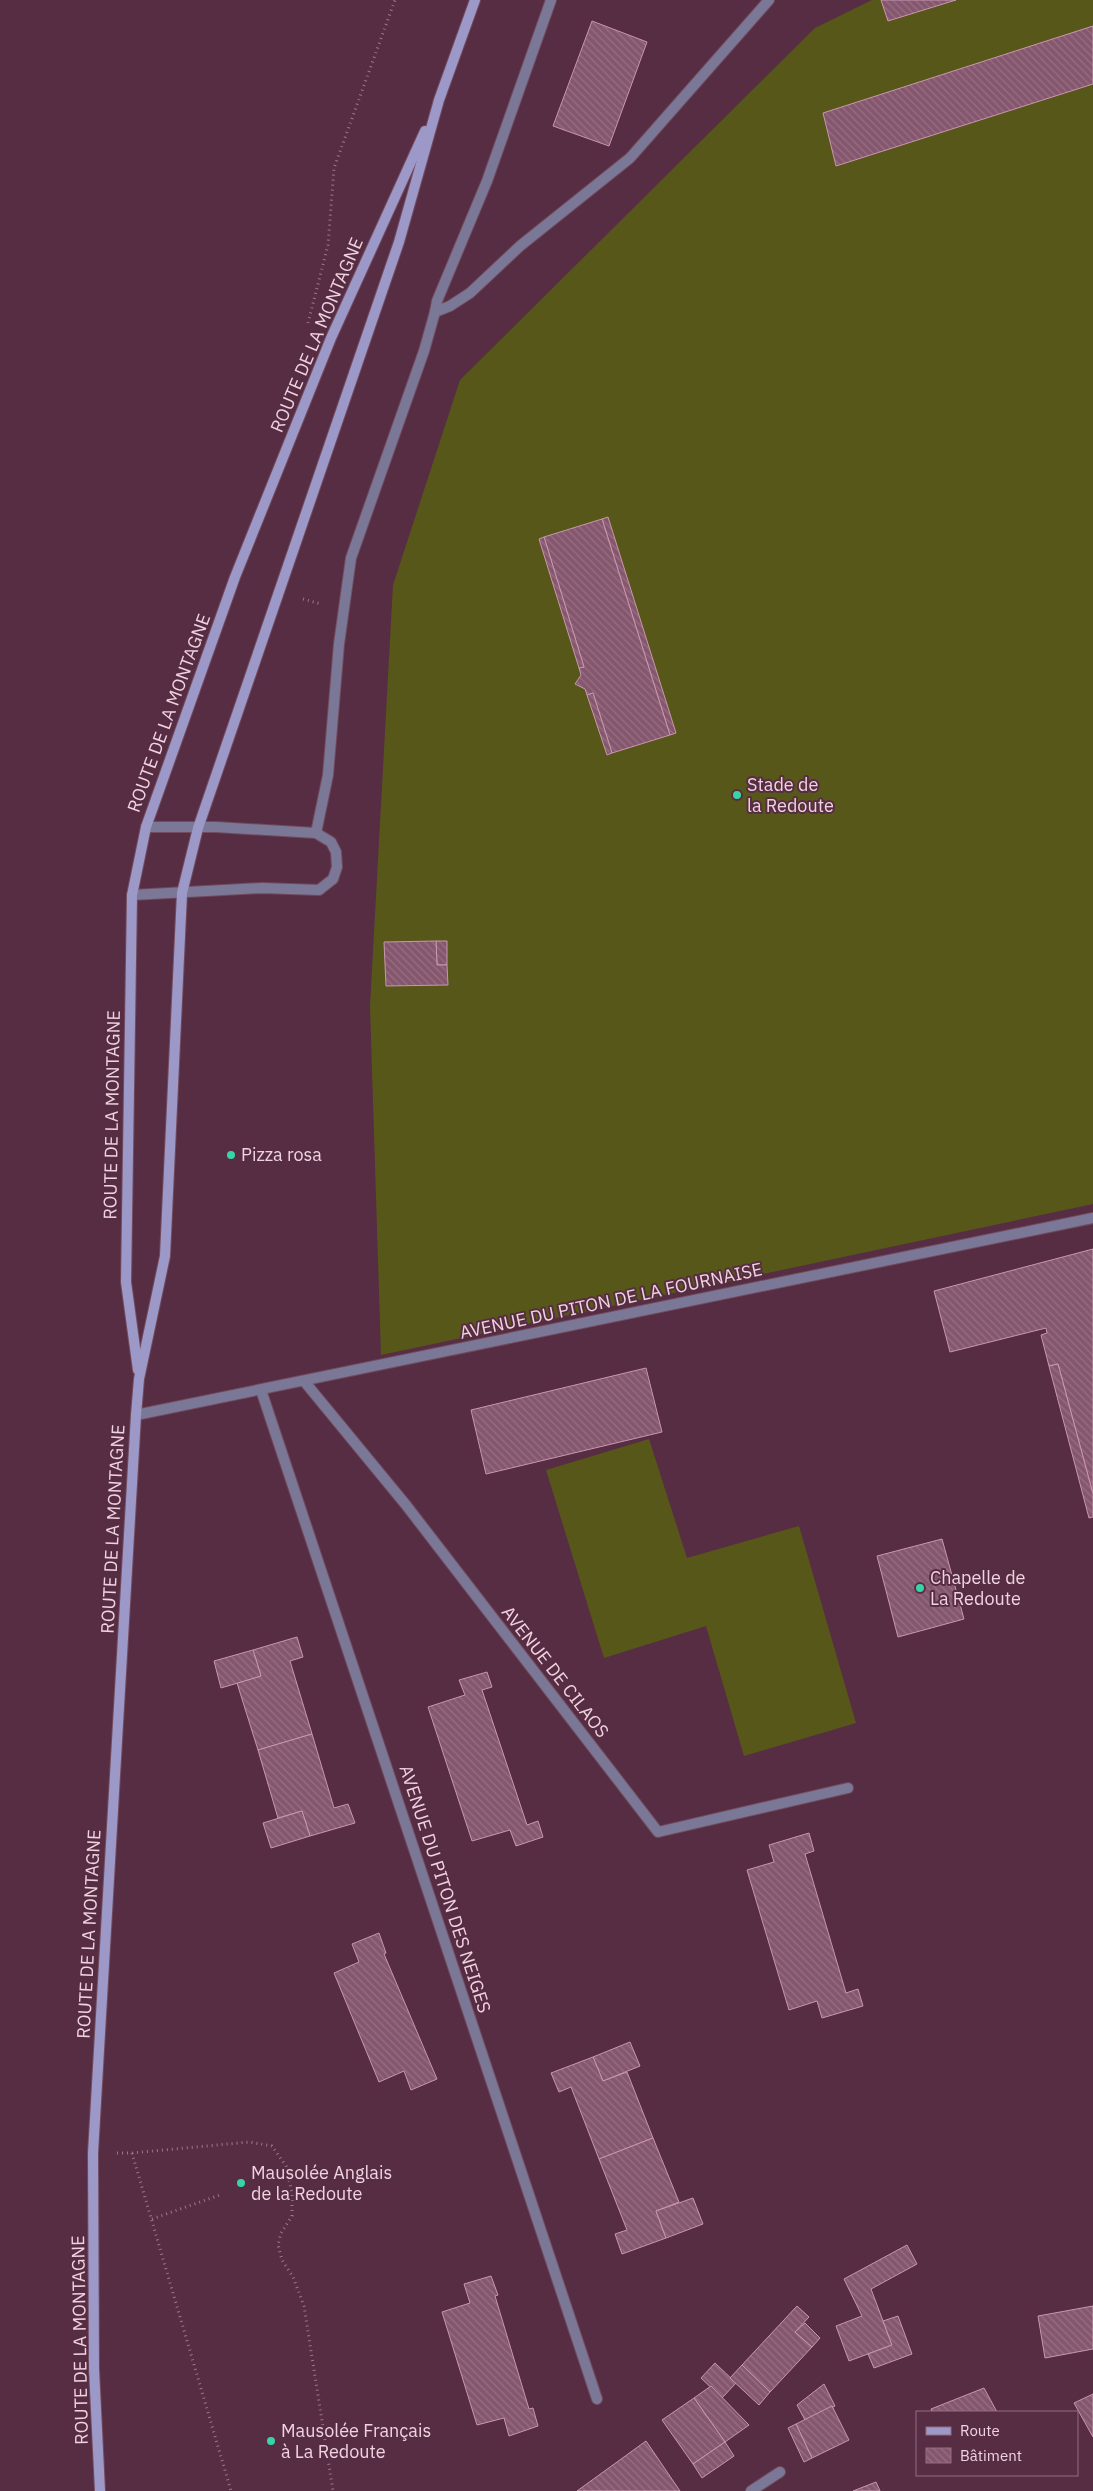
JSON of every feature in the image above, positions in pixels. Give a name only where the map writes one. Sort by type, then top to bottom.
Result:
[{"type":"main road","name":"ROUTE DE LA MONTAGNE","points":[[100,2491],[94,2369],[93,2153],[136,1415],[139,1379],[165,1256],[182,893],[198,828],[399,242],[439,100],[475,0]]},
{"type":"main road","name":"ROUTE DE LA MONTAGNE","points":[[139,1379],[126,1282],[132,895],[146,827],[235,577],[331,338],[439,100]]},
{"type":"street","points":[[316,833],[328,775],[339,644],[351,558],[424,352],[437,300],[487,181],[551,0]]},
{"type":"street","points":[[435,312],[450,306],[470,293],[520,246],[630,158],[769,0]]},
{"type":"street","points":[[132,895],[262,888],[319,890],[333,879],[337,867],[336,852],[331,842],[316,833],[216,826],[198,828],[146,827]]},
{"type":"street","name":"AVENUE DU PITON DE LA FOURNAISE","points":[[136,1415],[1093,1218]]},
{"type":"street","name":"AVENUE DE CILAOS","points":[[304,1381],[406,1505],[658,1832],[848,1788]]},
{"type":"street","name":"AVENUE DU PITON DES NEIGES","points":[[261,1390],[597,2399]]},
{"type":"street","points":[[750,2491],[780,2472]]},
{"type":"path","points":[[306,332],[328,245],[334,168],[395,0]]},
{"type":"path","points":[[93,2153],[132,2153],[249,2142],[272,2146],[286,2166],[292,2194],[292,2216],[281,2233],[278,2245],[282,2260],[293,2277],[304,2306],[333,2491]]},
{"type":"path","points":[[132,2153],[231,2491]]},
{"type":"path","points":[[152,2219],[220,2195]]},
{"type":"shaded area","name":"Stade de la Redoute","points":[[872,0],[1093,0],[1093,1204],[381,1355],[370,1006],[393,585],[460,380],[815,28]]},
{"type":"shaded area","points":[[649,1439],[687,1558],[799,1526],[856,1723],[744,1756],[706,1626],[604,1658],[546,1470]]},
{"type":"building","points":[[881,0],[956,0],[888,21]]},
{"type":"building","points":[[592,21],[647,42],[609,146],[553,126]]},
{"type":"building","points":[[1093,26],[1093,84],[836,166],[823,113]]},
{"type":"building","points":[[608,517],[676,733],[670,735],[602,519]]},
{"type":"building","points":[[602,519],[670,735],[612,753],[593,693],[587,695],[585,689],[575,684],[581,675],[579,668],[584,667],[544,537]]},
{"type":"building","points":[[544,537],[584,667],[579,668],[539,539]]},
{"type":"building","points":[[593,693],[612,753],[607,755],[587,695]]},
{"type":"building","points":[[436,941],[447,941],[447,965],[437,965]]},
{"type":"building","points":[[436,941],[437,965],[447,965],[448,985],[386,986],[384,942]]},
{"type":"building","points":[[1093,1249],[1093,1494],[1058,1364],[1049,1366],[1041,1335],[1047,1333],[1046,1328],[950,1352],[934,1291]]},
{"type":"building","points":[[1058,1364],[1093,1494],[1093,1517],[1089,1518],[1049,1366]]},
{"type":"building","points":[[646,1368],[662,1432],[486,1474],[471,1410]]},
{"type":"building","name":"Chapelle de La Redoute","points":[[942,1539],[964,1619],[898,1637],[877,1556]]},
{"type":"building","points":[[297,1637],[303,1657],[290,1661],[312,1734],[258,1750],[237,1683],[261,1676],[253,1650]]},
{"type":"building","points":[[253,1650],[261,1676],[221,1688],[214,1661]]},
{"type":"building","points":[[487,1672],[492,1687],[482,1690],[527,1825],[538,1821],[543,1837],[516,1846],[510,1830],[472,1841],[428,1707],[465,1695],[459,1680]]},
{"type":"building","points":[[312,1734],[334,1808],[348,1804],[355,1823],[310,1836],[302,1811],[278,1818],[258,1750]]},
{"type":"building","points":[[302,1811],[310,1836],[271,1848],[263,1823]]},
{"type":"building","points":[[809,1833],[814,1851],[805,1854],[846,1993],[858,1989],[863,2006],[822,2018],[817,2001],[789,2010],[747,1870],[774,1862],[769,1845]]},
{"type":"building","points":[[379,1933],[386,1953],[384,1954],[437,2079],[411,2090],[404,2071],[379,2082],[334,1973],[359,1962],[352,1944]]},
{"type":"building","points":[[630,2042],[640,2066],[603,2081],[593,2057]]},
{"type":"building","points":[[593,2057],[603,2081],[627,2072],[653,2138],[599,2159],[571,2087],[559,2092],[551,2073]]},
{"type":"building","points":[[653,2138],[679,2202],[656,2211],[666,2238],[622,2254],[615,2234],[627,2230],[599,2159]]},
{"type":"building","points":[[693,2198],[703,2224],[666,2238],[656,2211]]},
{"type":"building","points":[[907,2245],[917,2264],[871,2289],[892,2345],[849,2361],[836,2326],[862,2316],[844,2279]]},
{"type":"building","points":[[491,2276],[498,2295],[495,2296],[529,2409],[533,2408],[538,2426],[509,2436],[504,2418],[477,2425],[442,2312],[470,2303],[464,2284]]},
{"type":"building","points":[[797,2306],[809,2317],[795,2332],[812,2347],[770,2392],[742,2365]]},
{"type":"building","points":[[1093,2306],[1093,2349],[1045,2358],[1038,2316]]},
{"type":"building","points":[[898,2316],[912,2354],[874,2368],[868,2354],[892,2345],[883,2321]]},
{"type":"building","points":[[805,2323],[820,2338],[812,2347],[795,2332]]},
{"type":"building","points":[[715,2363],[736,2383],[722,2398],[701,2378]]},
{"type":"building","points":[[742,2365],[770,2392],[759,2405],[730,2378]]},
{"type":"building","points":[[824,2384],[835,2406],[805,2420],[797,2405]]},
{"type":"building","points":[[711,2386],[749,2425],[725,2442],[694,2398]]},
{"type":"building","points":[[984,2388],[996,2411],[932,2411],[931,2409]]},
{"type":"building","points":[[1093,2394],[1093,2437],[1074,2403]]},
{"type":"building","points":[[694,2398],[725,2442],[693,2464],[662,2420]]},
{"type":"building","points":[[832,2406],[849,2440],[812,2458],[796,2424]]},
{"type":"building","points":[[796,2424],[812,2458],[804,2462],[788,2428]]},
{"type":"building","points":[[646,2441],[680,2491],[577,2491]]},
{"type":"building","points":[[725,2442],[734,2456],[702,2478],[693,2464]]},
{"type":"building","points":[[876,2482],[880,2491],[853,2491]]},
{"type":"place","name":"Stade de la Redoute","points":[[737,795]]},
{"type":"place","name":"Pizza rosa","points":[[231,1155]]},
{"type":"place","name":"Chapelle de La Redoute","points":[[920,1588]]},
{"type":"place","name":"Mausolée Anglais de la Redoute","points":[[241,2183]]},
{"type":"place","name":"Mausolée Français à La Redoute","points":[[271,2441]]}]
